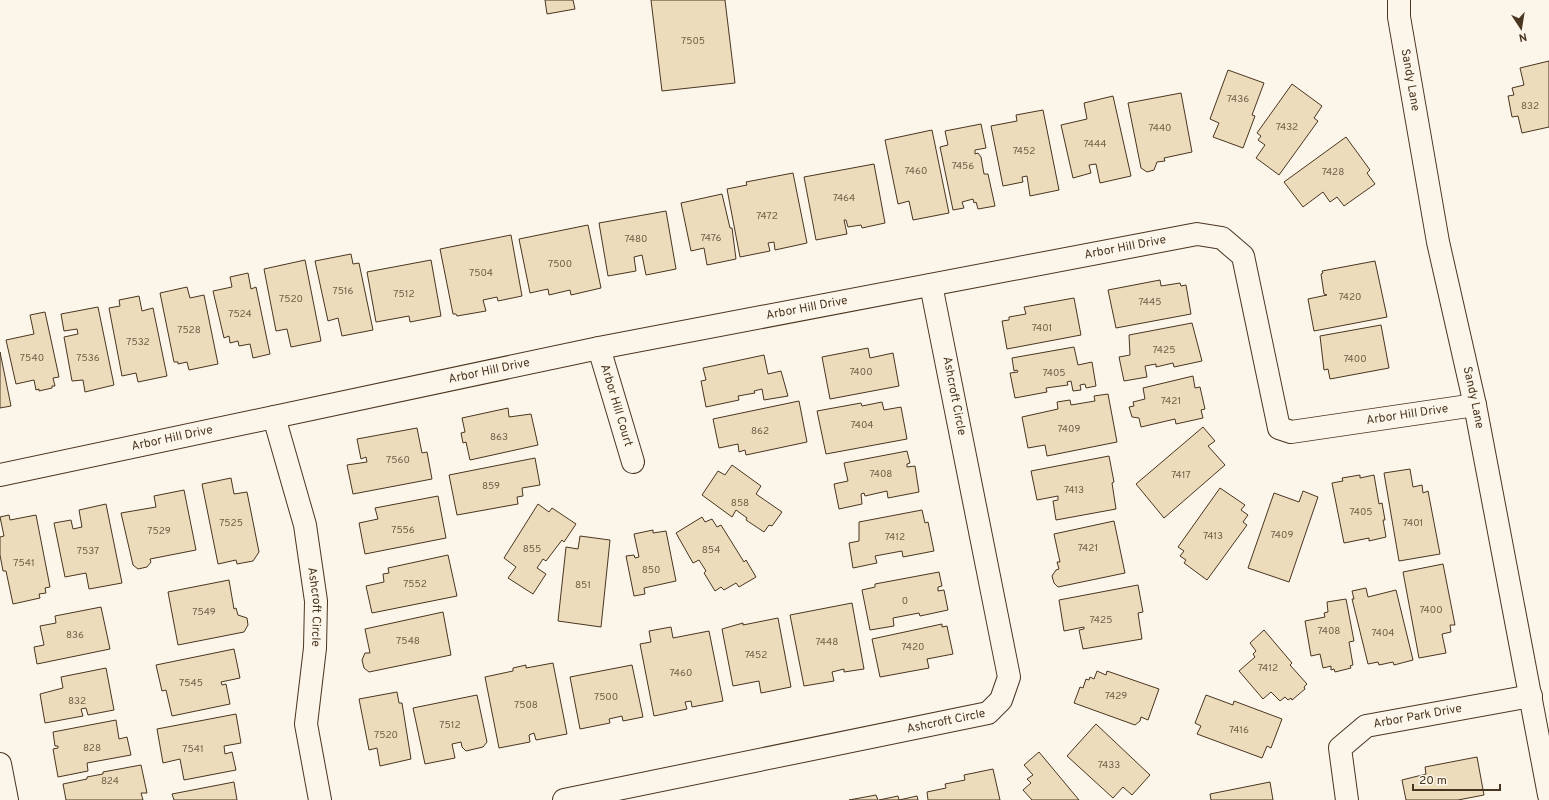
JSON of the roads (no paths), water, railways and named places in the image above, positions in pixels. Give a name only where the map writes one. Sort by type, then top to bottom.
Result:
[{"type":"street","name":"Sandy Lane","points":[[1399,0],[1399,17],[1438,242],[1475,405],[1549,795]]},
{"type":"street","name":"Arbor Hill Drive","points":[[0,475],[600,348],[1197,234],[1222,238],[1243,256],[1279,428],[1291,432],[1475,405]]},
{"type":"street","name":"Ashcroft Circle","points":[[564,800],[988,714],[1000,700],[1009,677],[931,285]]},
{"type":"street","name":"Arbor Hill Court","points":[[600,348],[633,462]]},
{"type":"street","name":"Ashcroft Circle","points":[[274,417],[305,525],[316,601],[315,648],[306,724],[320,800]]},
{"type":"street","name":"Arbor Park Drive","points":[[1347,800],[1340,748],[1366,726],[1531,696]]},
{"type":"street","points":[[0,764],[7,800]]}]
